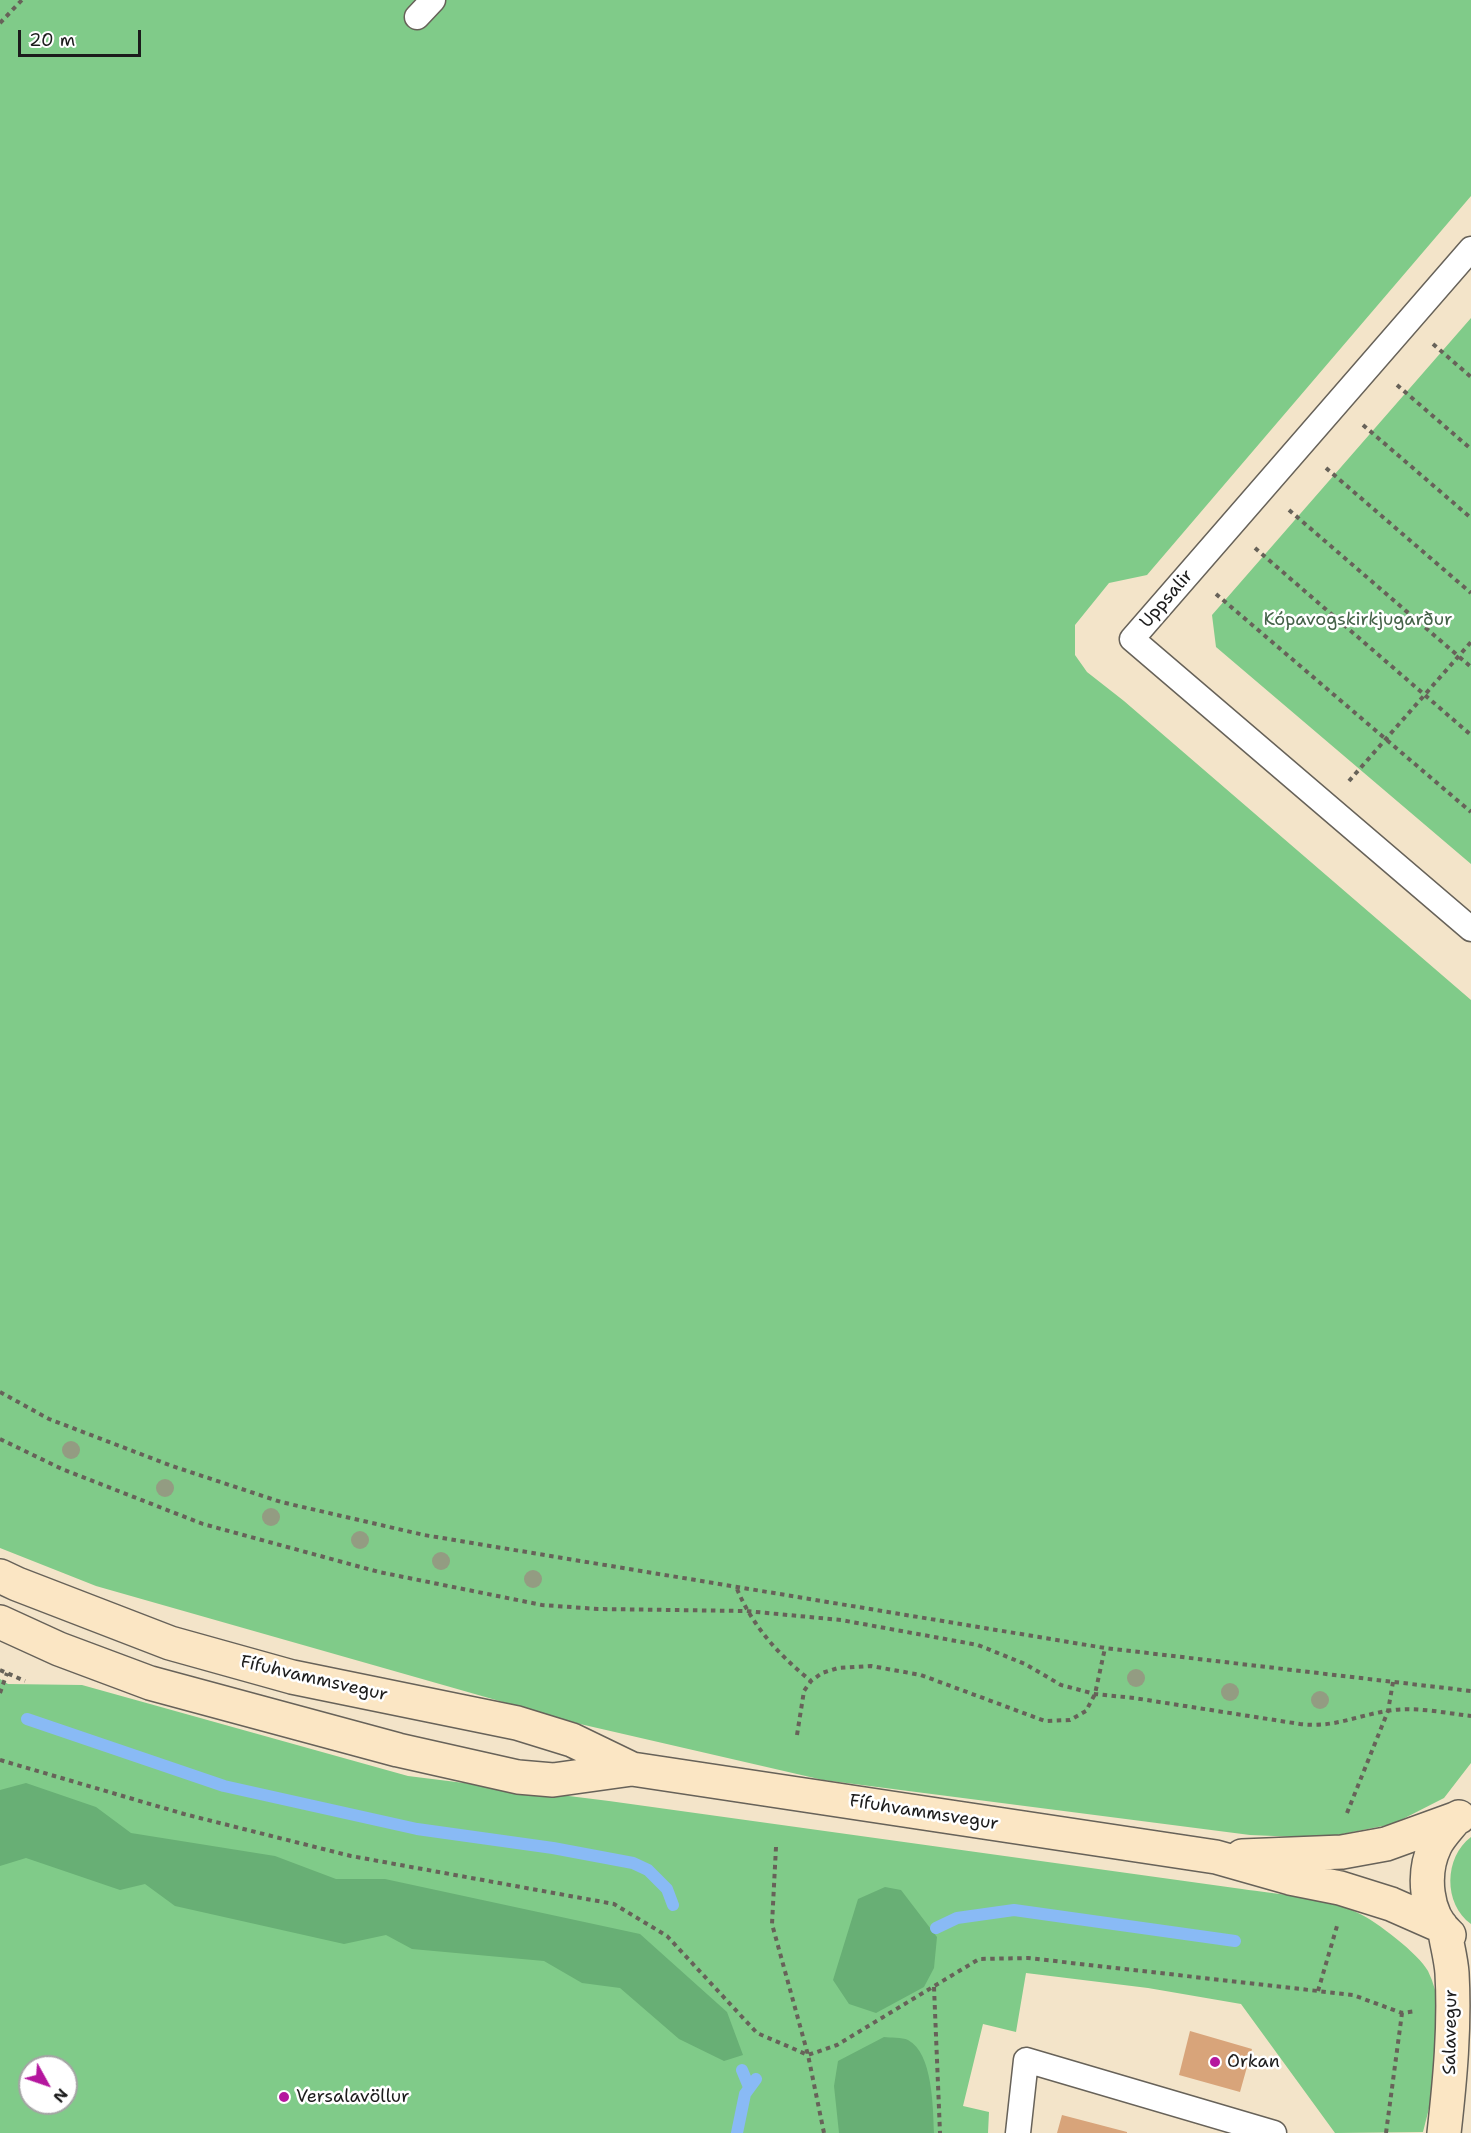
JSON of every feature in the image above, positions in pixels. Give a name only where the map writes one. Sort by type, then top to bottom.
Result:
[{"type":"main road","name":"Fífuhvammsvegur","points":[[0,1576],[171,1643],[292,1677],[517,1723],[572,1740],[632,1769]]},
{"type":"main road","name":"Fífuhvammsvegur","points":[[0,1622],[58,1649],[150,1683],[398,1750],[518,1777],[553,1780],[632,1769],[1216,1857],[1290,1878],[1341,1888],[1391,1904],[1443,1929],[1471,1951]]},
{"type":"main road","name":"Fífuhvammsvegur","points":[[1216,1857],[1342,1852],[1386,1844],[1463,1815]]},
{"type":"main road","name":"Salavegur","points":[[1444,2133],[1450,2077],[1452,1972],[1443,1929],[1433,1912],[1427,1890],[1428,1867],[1435,1845],[1463,1815]]},
{"type":"main road","name":"Salavegur","points":[[1444,2133],[1471,2079]]},
{"type":"lane","name":"Uppsalir","points":[[1471,249],[1132,639],[1471,929]]},
{"type":"lane","points":[[1018,2133],[1026,2060],[1274,2133]]},
{"type":"path","points":[[0,23],[22,0]]},
{"type":"path","points":[[1407,322],[1471,377]]},
{"type":"path","points":[[1372,363],[1471,449]]},
{"type":"path","points":[[1338,403],[1471,518]]},
{"type":"path","points":[[1300,446],[1471,593]]},
{"type":"path","points":[[1264,488],[1471,667]]},
{"type":"path","points":[[1230,526],[1471,735]]},
{"type":"path","points":[[1191,572],[1471,812]]},
{"type":"path","points":[[1328,806],[1471,642]]},
{"type":"path","points":[[0,1392],[49,1419],[171,1466],[281,1502],[424,1535],[1105,1648],[1471,1691]]},
{"type":"path","points":[[0,1439],[62,1469],[204,1524],[379,1572],[542,1605],[598,1609],[746,1611],[841,1620],[978,1646],[1025,1664],[1061,1685],[1095,1694],[1319,1726],[1388,1711],[1411,1710],[1471,1716]]},
{"type":"path","points":[[736,1588],[746,1611],[769,1642],[811,1681]]},
{"type":"path","points":[[797,1735],[804,1691],[811,1681],[822,1672],[838,1668],[871,1666],[921,1675],[1045,1721],[1070,1720],[1086,1711],[1095,1694],[1105,1648]]},
{"type":"path","points":[[0,1670],[25,1681]]},
{"type":"path","points":[[0,1693],[7,1673]]},
{"type":"path","points":[[1346,1818],[1388,1711],[1393,1682]]},
{"type":"path","points":[[0,1760],[184,1814],[351,1856],[614,1904],[667,1936],[757,2033],[808,2055],[837,2045],[979,1959],[1028,1958],[1353,1995],[1402,2013],[1424,2010]]},
{"type":"path","points":[[776,1846],[772,1924],[808,2055],[824,2133]]},
{"type":"path","points":[[1318,1991],[1340,1917]]},
{"type":"path","points":[[934,1986],[940,2133]]},
{"type":"path","points":[[1386,2133],[1402,2013]]},
{"type":"green space","points":[[0,0],[1471,0],[1471,196],[1147,575],[1109,583],[1075,625],[1075,655],[1087,672],[1124,701],[1471,1000],[1471,1763],[1444,1798],[1393,1824],[1322,1838],[1250,1835],[823,1780],[580,1724],[96,1586],[0,1548]]},
{"type":"green space","name":"Kópavogskirkjugarður","points":[[1471,318],[1471,864],[1216,647],[1212,615]]},
{"type":"green space","points":[[0,1679],[8,1684],[82,1685],[408,1776],[609,1801],[1317,1900],[1346,1908],[1386,1930],[1423,1964],[1435,1989],[1439,2009],[1439,2051],[1423,2132],[1335,2133],[1241,2004],[1148,1988],[1026,1973],[1016,2032],[983,2024],[963,2106],[989,2112],[988,2133],[0,2133]]},
{"type":"green space","points":[[26,1783],[96,1807],[131,1833],[275,1856],[336,1879],[385,1879],[640,1934],[727,2012],[743,2055],[724,2061],[679,2039],[620,1988],[582,1983],[544,1961],[412,1949],[386,1935],[344,1944],[175,1906],[145,1884],[120,1890],[26,1858],[0,1866],[0,1790]]},
{"type":"green space","points":[[1471,1837],[1471,1924],[1455,1905],[1450,1880],[1456,1856]]},
{"type":"green space","points":[[885,1887],[901,1890],[937,1937],[934,1968],[924,1987],[876,2013],[849,2004],[833,1980],[858,1899]]},
{"type":"green space","points":[[884,2037],[908,2040],[922,2056],[930,2082],[934,2133],[839,2133],[834,2086],[838,2061]]},
{"type":"building","points":[[1190,2031],[1252,2049],[1240,2092],[1179,2075]]},
{"type":"building","points":[[1062,2115],[1127,2132],[1127,2133],[1057,2133]]},
{"type":"waterway","points":[[27,1719],[224,1786],[417,1829],[553,1848],[633,1863],[648,1870],[667,1889],[673,1905]]},
{"type":"waterway","points":[[936,1928],[957,1918],[1014,1910],[1235,1941]]},
{"type":"waterway","points":[[742,2070],[749,2087]]},
{"type":"waterway","points":[[737,2133],[745,2094],[756,2079]]},
{"type":"place","name":"Orkan","points":[[1215,2062]]},
{"type":"place","name":"Versalavöllur","points":[[284,2097]]}]
